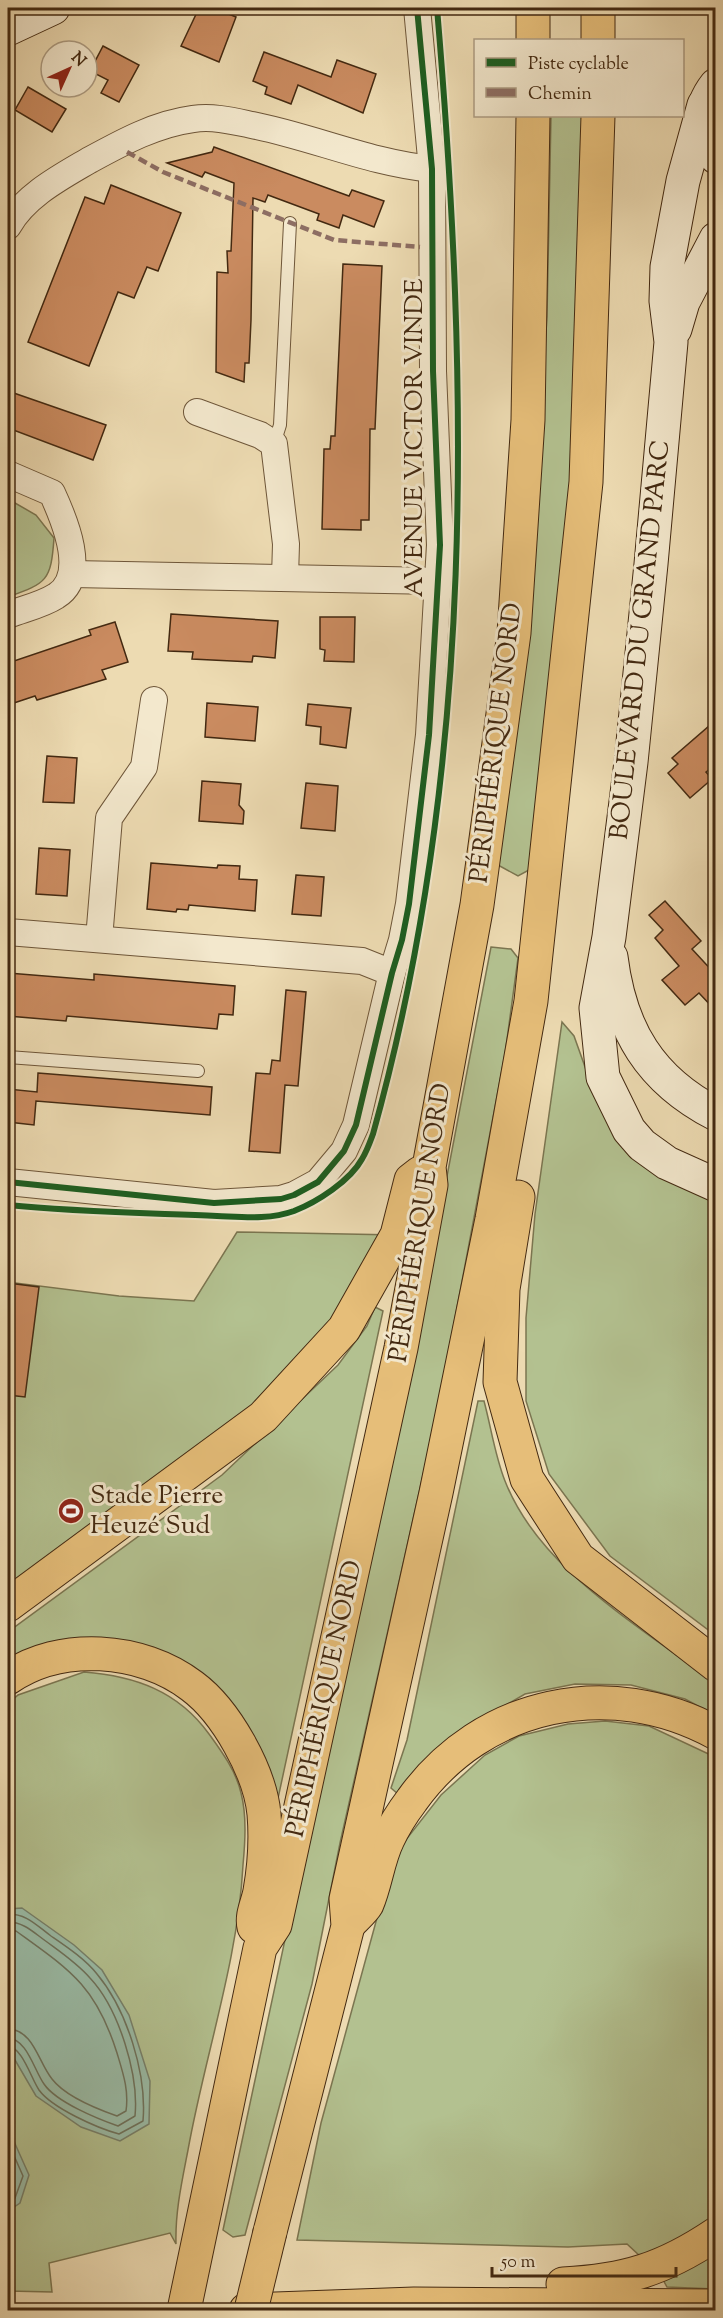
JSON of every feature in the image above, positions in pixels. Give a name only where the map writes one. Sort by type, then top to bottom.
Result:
[{"type":"highway","points":[[533,8],[533,39]]},
{"type":"highway","points":[[598,8],[598,39]]},
{"type":"highway","name":"PÉRIPHÉRIQUE NORD","points":[[184,2310],[260,1948],[275,1925],[374,1479],[431,1185],[429,1167],[477,905],[514,633],[528,420],[533,117]]},
{"type":"highway","points":[[251,2310],[348,1926],[346,1899],[436,1493],[492,1219],[531,1000],[586,482],[598,117]]},
{"type":"highway","points":[[531,1000],[543,1041],[503,1289],[500,1382],[524,1469],[527,1479],[578,1558],[716,1665]]},
{"type":"highway","points":[[8,1605],[263,1418],[344,1329],[397,1235],[411,1180],[429,1167]]},
{"type":"highway","points":[[8,1678],[24,1667],[61,1656],[87,1653],[110,1654],[166,1670],[192,1685],[206,1699],[239,1746],[254,1774],[260,1796],[264,1815],[260,1892],[253,1921],[260,1948]]},
{"type":"highway","points":[[348,1926],[366,1905],[388,1839],[412,1800],[440,1768],[473,1738],[513,1718],[533,1712],[554,1706],[594,1702],[641,1707],[693,1720],[716,1733]]},
{"type":"highway","points":[[414,2304],[448,2293],[499,2287],[606,2282],[635,2275],[693,2250],[716,2234]]},
{"type":"highway","points":[[246,2310],[414,2304],[716,2306]]},
{"type":"street","points":[[8,30],[53,8]]},
{"type":"street","name":"AVENUE VICTOR VINDE","points":[[8,1182],[214,1203],[264,1201],[294,1195],[318,1182],[344,1151],[356,1125],[404,931],[423,800],[440,545],[433,371],[432,169],[417,8]]},
{"type":"street","points":[[710,95],[702,128],[704,139],[716,157]]},
{"type":"street","name":"BOULEVARD DU GRAND PARC","points":[[710,95],[683,181],[667,267],[666,301],[670,342],[632,762],[609,937],[596,1008],[603,1077],[623,1120],[642,1145],[684,1172],[716,1185]]},
{"type":"street","points":[[8,224],[40,191],[112,147],[168,125],[194,119],[223,119],[280,130],[398,166],[432,169]]},
{"type":"street","name":"BOULEVARD DU GRAND PARC","points":[[670,342],[683,302],[716,239]]},
{"type":"street","points":[[197,412],[260,435],[274,444],[286,544],[285,577]]},
{"type":"street","points":[[8,474],[52,493],[69,529],[72,574],[58,596],[8,615]]},
{"type":"street","points":[[72,574],[437,580]]},
{"type":"street","points":[[99,939],[109,818],[144,767],[154,700]]},
{"type":"street","points":[[8,932],[362,961],[392,973]]},
{"type":"street","name":"BOULEVARD DU GRAND PARC","points":[[609,937],[619,1000],[631,1031],[651,1064],[670,1086],[716,1114]]},
{"type":"lane","points":[[274,444],[280,425],[290,223]]},
{"type":"lane","points":[[8,1057],[198,1071]]},
{"type":"shaded area","points":[[551,117],[583,117],[571,487],[529,870],[518,876],[498,865],[534,520],[547,316]]},
{"type":"shaded area","points":[[8,499],[36,515],[54,538],[51,563],[44,578],[39,584],[8,597]]},
{"type":"shaded area","points":[[491,947],[511,949],[518,958],[505,1054],[437,1413],[340,1843],[312,1984],[245,2235],[233,2237],[223,2230],[438,1223]]},
{"type":"shaded area","points":[[562,1022],[574,1036],[599,1106],[715,1198],[715,1635],[610,1556],[549,1474],[526,1401],[526,1318],[535,1214]]},
{"type":"shaded area","name":"Stade Pierre Heuzé Sud","points":[[237,1232],[397,1235],[263,1417],[8,1605],[8,1282],[119,1296],[194,1301]]},
{"type":"shaded area","points":[[375,1307],[383,1311],[277,1803],[158,1653],[8,1662],[8,1632],[222,1475],[338,1365],[367,1326]]},
{"type":"shaded area","points":[[478,1401],[484,1401],[505,1481],[521,1513],[542,1543],[596,1595],[715,1684],[715,1715],[685,1699],[631,1685],[575,1684],[525,1694],[459,1732],[398,1794],[391,1788],[407,1740]]},
{"type":"shaded area","points":[[84,1672],[121,1677],[154,1688],[184,1707],[197,1719],[219,1748],[236,1777],[243,1802],[245,1839],[240,1901],[228,1972],[183,2173],[176,2244],[170,2233],[49,2263],[52,2292],[8,2291],[8,1704],[18,1695]]},
{"type":"shaded area","points":[[605,1721],[649,1726],[715,1757],[715,2214],[693,2233],[640,2256],[627,2244],[568,2247],[297,2240],[321,2123],[383,1896],[401,1846],[441,1795],[485,1755],[519,1736],[568,1724]]},
{"type":"shaded area","points":[[715,2247],[715,2289],[667,2287],[661,2276]]},
{"type":"water","points":[[22,1908],[74,1945],[102,1970],[129,2015],[150,2081],[149,2124],[120,2141],[81,2127],[36,2096],[8,2048],[8,1909]]},
{"type":"water","points":[[8,2128],[29,2175],[20,2203],[8,2211]]},
{"type":"building","points":[[199,8],[214,8],[236,17],[219,62],[181,46]]},
{"type":"building","points":[[103,46],[139,65],[119,102],[101,93],[108,80],[99,76],[99,54]]},
{"type":"building","points":[[264,52],[331,77],[337,60],[376,74],[363,113],[298,85],[291,104],[265,94],[267,87],[253,81]]},
{"type":"building","points":[[28,87],[39,93],[39,99],[49,99],[66,109],[52,132],[15,110]]},
{"type":"building","points":[[214,147],[349,196],[352,190],[384,201],[374,227],[343,215],[339,228],[317,220],[319,214],[268,195],[265,202],[253,198],[249,363],[245,363],[244,382],[216,372],[217,272],[228,273],[227,251],[231,251],[234,183],[205,172],[202,177],[167,163],[212,152]]},
{"type":"building","points":[[111,185],[181,213],[158,271],[147,267],[134,298],[118,292],[89,366],[28,342],[85,197],[104,204]]},
{"type":"building","points":[[343,264],[382,266],[375,429],[370,429],[369,520],[361,520],[361,530],[322,529],[324,449],[330,449],[331,436],[335,436]]},
{"type":"building","points":[[8,391],[106,425],[93,460],[8,428]]},
{"type":"building","points":[[171,614],[278,621],[275,658],[253,656],[252,662],[192,659],[193,652],[168,651]]},
{"type":"building","points":[[320,617],[355,617],[354,662],[324,661],[325,650],[320,649]]},
{"type":"building","points":[[115,622],[128,662],[102,670],[106,679],[37,700],[35,696],[8,705],[8,663],[91,635],[89,630]]},
{"type":"building","points":[[207,703],[258,707],[255,741],[205,737]]},
{"type":"building","points":[[308,704],[351,708],[346,748],[320,744],[321,727],[306,725]]},
{"type":"building","points":[[716,720],[716,764],[706,772],[712,779],[690,798],[668,773],[678,764],[672,758]]},
{"type":"building","points":[[47,756],[77,758],[74,803],[43,802]]},
{"type":"building","points":[[202,781],[241,784],[239,805],[244,811],[243,824],[199,821]]},
{"type":"building","points":[[306,783],[338,786],[335,831],[301,828]]},
{"type":"building","points":[[39,848],[70,850],[67,896],[36,894]]},
{"type":"building","points":[[151,863],[217,868],[218,865],[240,866],[239,879],[257,880],[255,911],[189,905],[188,910],[177,909],[176,912],[147,909]]},
{"type":"building","points":[[296,875],[324,877],[321,916],[292,914]]},
{"type":"building","points":[[665,901],[701,941],[692,949],[716,975],[716,1011],[699,993],[685,1005],[662,980],[679,966],[655,938],[663,930],[649,915]]},
{"type":"building","points":[[8,973],[94,980],[94,974],[235,986],[233,1015],[219,1014],[217,1029],[67,1016],[66,1021],[8,1016]]},
{"type":"building","points":[[286,990],[306,992],[298,1086],[285,1085],[280,1153],[249,1151],[256,1073],[270,1074],[272,1060],[280,1061]]},
{"type":"building","points":[[38,1073],[212,1087],[210,1115],[36,1101],[34,1125],[8,1122],[8,1089],[37,1092]]},
{"type":"building","points":[[8,1283],[39,1287],[25,1397],[8,1395]]},
{"type":"marked path","points":[[127,152],[163,172],[334,240],[420,247]]},
{"type":"cycle path","points":[[8,1182],[214,1203],[281,1199],[318,1182],[344,1151],[356,1125],[409,904],[429,735],[440,545],[433,371],[432,169],[417,8]]},
{"type":"cycle path","points":[[8,1205],[112,1212],[275,1216],[303,1207],[341,1183],[357,1167],[373,1134],[407,995],[431,855],[447,715],[456,574],[458,433],[455,292],[448,150],[437,8]]},
{"type":"place","name":"Stade Pierre Heuzé Sud","points":[[71,1511]]}]
